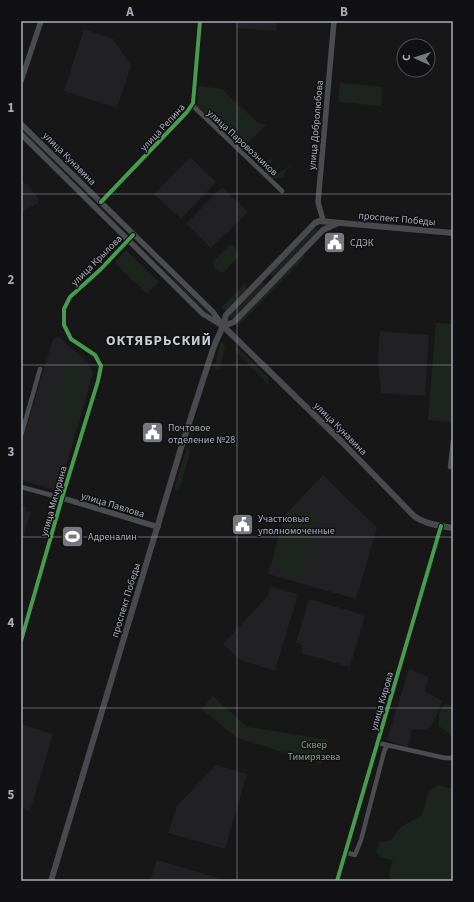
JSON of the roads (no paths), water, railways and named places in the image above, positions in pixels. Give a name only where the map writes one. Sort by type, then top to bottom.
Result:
[{"type":"main road","name":"проспект Победы","points":[[50,881],[214,346],[226,315],[314,223],[323,220],[340,223],[453,233]]},
{"type":"main road","name":"улица Добролюбова","points":[[323,220],[323,230]]},
{"type":"main road","name":"проспект Победы","points":[[223,326],[234,322],[323,230],[340,223]]},
{"type":"main road","name":"улица Кунавина","points":[[223,326],[342,442],[414,516],[419,520],[453,528]]},
{"type":"street","points":[[22,78],[41,21]]},
{"type":"street","name":"улица Репина","points":[[101,202],[192,105],[200,21]]},
{"type":"street","name":"улица Добролюбова","points":[[323,220],[318,202],[334,21]]},
{"type":"street","name":"улица Паровозников","points":[[192,105],[282,191]]},
{"type":"street","name":"улица Кунавина","points":[[21,124],[133,235],[214,312],[223,326]]},
{"type":"street","name":"улица Кунавина","points":[[21,134],[203,314],[223,326]]},
{"type":"street","points":[[314,223],[318,202]]},
{"type":"street","name":"улица Крылова","points":[[101,366],[95,355],[71,340],[64,325],[64,309],[70,297],[101,269],[133,235]]},
{"type":"street","points":[[264,275],[272,282]]},
{"type":"street","name":"улица Мичурина","points":[[21,641],[62,498],[98,381],[101,366]]},
{"type":"street","points":[[21,436],[40,369]]},
{"type":"street","points":[[450,467],[453,441]]},
{"type":"street","points":[[21,487],[62,498]]},
{"type":"street","name":"улица Павлова","points":[[62,498],[158,527]]},
{"type":"street","name":"улица Кирова","points":[[337,881],[441,526]]},
{"type":"street","points":[[378,742],[445,758],[453,758]]},
{"type":"street","points":[[345,852],[355,855],[361,840],[387,745]]},
{"type":"place","name":"СДЭК","points":[[335,242]]},
{"type":"place","name":"Почтовое отделение №28","points":[[152,433]]},
{"type":"place","name":"Участковые уполномоченные","points":[[243,524]]},
{"type":"place","name":"Адреналин","points":[[73,536]]},
{"type":"district","name":"ОКТЯБРЬСКИЙ","points":[[159,340]]},
{"type":"park label","name":"Сквер Тимирязева","points":[[314,750]]}]
